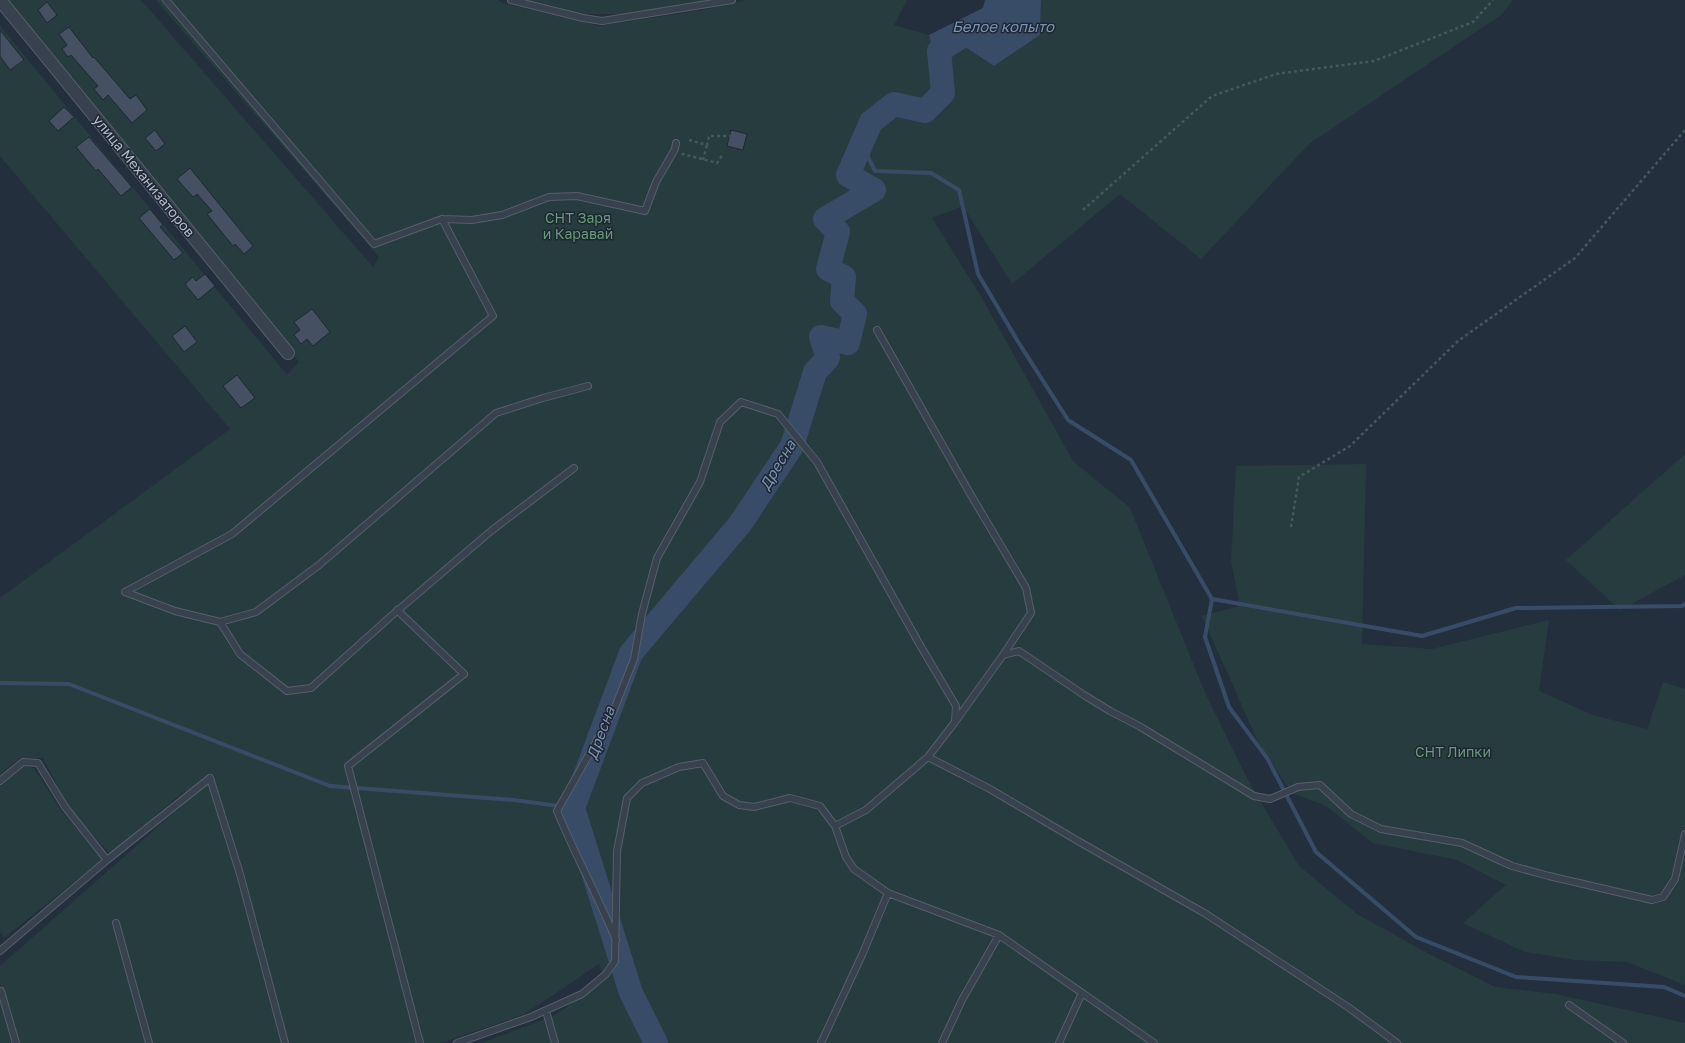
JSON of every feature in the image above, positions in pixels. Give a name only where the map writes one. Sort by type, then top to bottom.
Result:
[{"type":"street","name":"улица Механизаторов","points":[[0,0],[288,353]]},
{"type":"lane","points":[[166,0],[374,244],[442,219],[472,220],[502,215],[549,197],[577,196],[645,211],[656,182],[675,149],[676,143]]},
{"type":"lane","points":[[511,0],[602,22],[732,0]]},
{"type":"lane","points":[[442,219],[493,316],[232,534],[125,592],[175,611],[220,622],[256,612],[319,565],[496,413],[588,386]]},
{"type":"lane","points":[[835,826],[866,810],[928,757],[955,722],[1032,613],[1026,588],[968,490],[877,330]]},
{"type":"lane","points":[[616,940],[597,896],[574,852],[557,811],[613,712],[634,659],[642,614],[657,558],[700,482],[720,422],[741,402],[778,414],[817,462],[956,706],[955,722]]},
{"type":"lane","points":[[220,622],[240,654],[287,691],[311,688],[397,610],[491,531],[574,468]]},
{"type":"lane","points":[[397,610],[464,674],[348,766],[420,1043]]},
{"type":"lane","points":[[1003,655],[1019,651],[1084,695],[1110,711],[1140,726],[1254,796],[1270,799],[1298,787],[1320,785],[1351,814],[1381,829],[1462,843],[1512,866],[1549,876],[1652,900],[1663,896],[1675,879],[1685,834]]},
{"type":"lane","points":[[928,757],[990,789],[1206,914],[1348,1007],[1397,1043]]},
{"type":"lane","points":[[0,781],[23,762],[38,763],[64,807],[107,860]]},
{"type":"lane","points":[[457,1043],[546,1011],[582,994],[606,974],[615,961],[617,851],[627,798],[642,783],[679,767],[703,763],[723,796],[739,804],[754,807],[790,798],[820,806],[835,826],[846,857],[854,869],[888,893],[998,935],[1154,1043]]},
{"type":"lane","points":[[0,941],[2,949],[107,860],[210,778],[240,874],[285,1043]]},
{"type":"lane","points":[[821,1043],[862,955],[888,893]]},
{"type":"lane","points":[[116,923],[149,1043]]},
{"type":"lane","points":[[942,1043],[962,1000],[998,935]]},
{"type":"lane","points":[[1,991],[16,1043]]},
{"type":"lane","points":[[1059,1043],[1082,993]]},
{"type":"lane","points":[[1570,1005],[1623,1043]]},
{"type":"lane","points":[[546,1011],[554,1043]]},
{"type":"path","points":[[1083,210],[1212,96],[1276,74],[1374,61],[1473,22],[1493,0]]},
{"type":"path","points":[[1291,527],[1299,477],[1350,446],[1458,342],[1575,258],[1685,130]]},
{"type":"path","points":[[703,160],[709,136],[730,136]]},
{"type":"path","points":[[689,140],[707,145]]},
{"type":"path","points":[[682,158],[683,154],[717,163],[723,154]]},
{"type":"green space","name":"СНТ Заря и Каравай","points":[[0,0],[141,0],[373,267],[379,257],[156,0],[498,0],[503,3],[599,26],[708,9],[746,0],[907,0],[894,25],[929,35],[937,62],[965,47],[994,66],[1040,35],[1041,0],[1513,0],[1501,15],[1309,144],[1201,259],[1120,194],[1012,284],[963,206],[932,218],[982,298],[1073,461],[1130,508],[1206,695],[1248,780],[1299,866],[1357,914],[1429,954],[1495,987],[1556,994],[1685,1023],[1685,1043],[482,1043],[555,1015],[605,980],[599,964],[525,1014],[441,1043],[0,1043],[0,966],[194,795],[184,791],[110,854],[68,807],[43,758],[20,758],[0,774],[0,598],[230,429],[0,156],[0,26],[287,375],[299,362]]},
{"type":"green space","points":[[526,0],[716,0],[626,14],[576,14]]},
{"type":"green space","points":[[1685,454],[1685,575],[1620,610],[1566,560]]},
{"type":"green space","name":"СНТ Липки","points":[[1366,464],[1362,644],[1432,649],[1549,620],[1539,691],[1593,715],[1647,729],[1663,682],[1685,689],[1685,985],[1627,962],[1575,960],[1525,952],[1463,923],[1506,885],[1457,860],[1373,843],[1326,806],[1292,793],[1258,742],[1202,616],[1240,606],[1231,561],[1236,466]]},
{"type":"green space","points":[[23,766],[34,768],[60,809],[102,860],[4,938],[0,932],[0,786]]},
{"type":"water","name":"Белое копыто","points":[[985,0],[1041,0],[1040,35],[994,66],[965,47],[937,63],[929,35],[983,8]]},
{"type":"building","points":[[47,2],[57,15],[47,23],[38,10]]},
{"type":"building","points":[[69,27],[93,58],[94,57],[130,99],[136,95],[147,110],[132,123],[108,95],[103,100],[94,89],[98,86],[71,55],[68,57],[62,49],[67,45],[59,34]]},
{"type":"building","points":[[0,30],[24,60],[10,70],[0,56]]},
{"type":"building","points":[[64,107],[74,117],[58,131],[49,121]]},
{"type":"building","points":[[155,130],[165,144],[156,151],[145,138]]},
{"type":"building","points":[[731,130],[747,134],[743,150],[727,146]]},
{"type":"building","points":[[89,137],[132,187],[121,196],[98,169],[96,171],[76,147]]},
{"type":"building","points":[[190,168],[253,246],[244,254],[235,244],[233,246],[207,214],[212,211],[197,194],[193,197],[177,179]]},
{"type":"building","points":[[150,209],[163,225],[160,227],[183,253],[174,260],[139,218]]},
{"type":"building","points":[[205,274],[215,286],[198,300],[185,284],[193,277],[196,281]]},
{"type":"building","points":[[312,309],[330,332],[313,346],[307,339],[301,344],[294,335],[300,330],[294,322]]},
{"type":"building","points":[[185,326],[197,342],[184,352],[172,336]]},
{"type":"building","points":[[237,375],[255,398],[241,408],[223,386]]},
{"type":"waterway","name":"Дресна","points":[[656,1043],[631,993],[573,808],[631,653],[740,524],[792,446],[815,372],[828,358],[821,337],[848,343],[855,314],[842,301],[844,277],[828,269],[838,232],[825,219],[874,190],[848,175],[871,122],[894,104],[925,111],[943,93],[939,51],[995,15],[1011,0]]},
{"type":"waterway","points":[[861,143],[875,171],[931,173],[959,190],[978,274],[1017,340],[1068,420],[1131,460],[1212,599],[1422,636],[1516,608],[1682,606],[1685,604]]},
{"type":"waterway","points":[[1212,599],[1205,637],[1229,707],[1267,758],[1316,852],[1416,937],[1516,977],[1664,987],[1685,996]]},
{"type":"waterway","points":[[0,683],[69,684],[330,786],[514,800],[573,808]]}]
